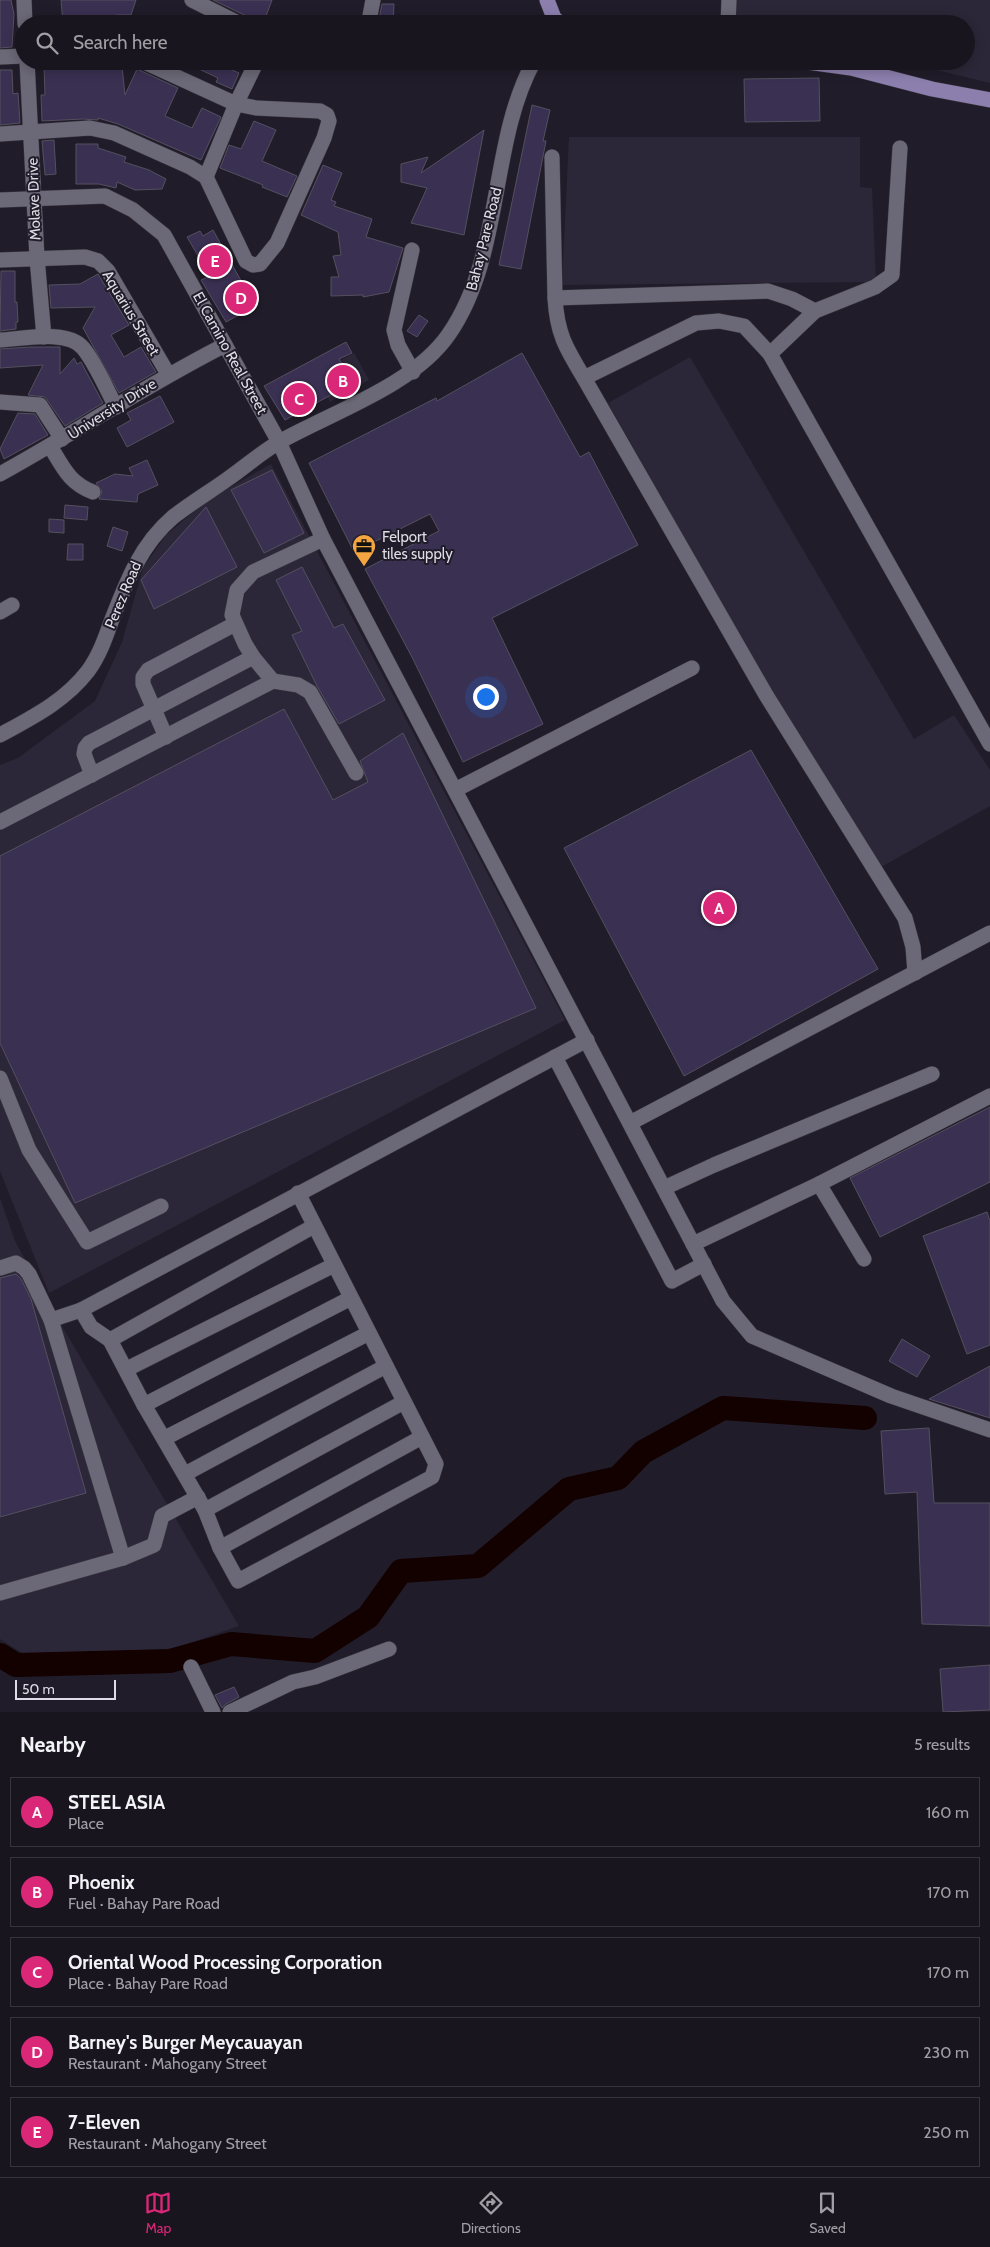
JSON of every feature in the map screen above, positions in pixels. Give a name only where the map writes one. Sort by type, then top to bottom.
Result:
[{"type":"main road","points":[[546,0],[553,15]]},
{"type":"main road","points":[[859,70],[941,91],[990,100]]},
{"type":"street","points":[[24,0],[25,15]]},
{"type":"street","points":[[192,0],[222,15]]},
{"type":"street","points":[[370,15],[373,0]]},
{"type":"street","points":[[728,15],[729,0]]},
{"type":"street","points":[[0,57],[15,56]]},
{"type":"street","name":"Molave Drive","points":[[27,70],[37,258],[44,337]]},
{"type":"street","points":[[0,134],[90,128],[114,133],[190,167],[206,177],[246,261],[252,265],[260,264],[277,243],[324,138],[329,121],[327,115],[320,111],[256,108],[236,104],[162,70]]},
{"type":"street","points":[[206,177],[236,104],[253,70]]},
{"type":"street","name":"Bahay Pare Road","points":[[280,442],[413,372],[448,335],[470,298],[481,265],[511,126],[524,80],[529,70]]},
{"type":"street","points":[[770,354],[815,311],[862,293],[892,276],[900,148]]},
{"type":"street","points":[[552,157],[556,321],[563,342],[766,696],[905,918],[913,947],[915,973]]},
{"type":"street","name":"El Camino Real Street","points":[[0,200],[105,196],[133,210],[164,235],[280,442],[323,539],[723,1301],[752,1336],[891,1396],[990,1430]]},
{"type":"street","points":[[412,250],[394,330],[398,345],[413,372]]},
{"type":"street","name":"Aquarius Street","points":[[0,260],[85,257],[98,261],[108,271],[168,374]]},
{"type":"street","points":[[555,298],[768,291],[792,299],[815,311]]},
{"type":"street","points":[[584,378],[696,323],[719,321],[744,326],[770,354],[990,744]]},
{"type":"street","points":[[0,340],[44,337],[72,340],[83,348],[116,407]]},
{"type":"street","name":"University Drive","points":[[0,474],[116,407],[168,374],[225,345]]},
{"type":"street","points":[[0,402],[40,405],[71,479],[80,487],[93,492]]},
{"type":"street","name":"Perez Road","points":[[0,735],[51,707],[72,689],[88,670],[100,651],[132,569],[146,546],[172,518],[280,442]]},
{"type":"street","points":[[273,681],[252,657],[235,624],[232,615],[237,590],[252,572],[323,539]]},
{"type":"street","points":[[166,737],[143,684],[143,677],[148,670],[235,624]]},
{"type":"street","points":[[92,774],[84,754],[85,748],[89,743],[252,657]]},
{"type":"street","points":[[455,790],[692,668]]},
{"type":"street","points":[[0,822],[273,681],[298,685],[310,692],[356,773]]},
{"type":"street","points":[[630,1123],[990,933]]},
{"type":"street","points":[[51,1320],[81,1310],[587,1040]]},
{"type":"street","points":[[555,1057],[672,1281],[704,1264]]},
{"type":"street","points":[[664,1188],[714,1165],[932,1074]]},
{"type":"street","points":[[0,1078],[29,1150],[86,1242],[161,1206]]},
{"type":"street","points":[[693,1244],[819,1184],[990,1096]]},
{"type":"street","points":[[819,1184],[864,1259]]},
{"type":"street","points":[[81,1310],[91,1327],[110,1340],[127,1369],[144,1405],[201,1503],[220,1548],[238,1582],[432,1477],[436,1464],[298,1193]]},
{"type":"street","points":[[110,1340],[314,1226]]},
{"type":"street","points":[[0,1268],[16,1263],[24,1268],[51,1320],[124,1558]]},
{"type":"street","points":[[127,1369],[334,1265]]},
{"type":"street","points":[[144,1405],[351,1298]]},
{"type":"street","points":[[164,1438],[369,1332]]},
{"type":"street","points":[[185,1474],[386,1366]]},
{"type":"street","points":[[0,1593],[124,1558],[154,1545],[162,1516],[201,1503],[404,1402]]},
{"type":"street","points":[[220,1548],[422,1437]]},
{"type":"street","points":[[230,1712],[293,1682],[315,1677],[390,1649]]},
{"type":"street","points":[[191,1667],[212,1712]]},
{"type":"shaded area","points":[[736,0],[990,0],[990,83],[937,70],[975,70],[975,15],[735,15]]},
{"type":"shaded area","points":[[569,137],[860,137],[860,187],[872,188],[876,282],[562,285]]},
{"type":"shaded area","points":[[354,353],[369,380],[330,402],[315,374]]},
{"type":"shaded area","points":[[690,357],[914,739],[954,715],[990,770],[990,806],[874,871],[608,403]]},
{"type":"shaded area","points":[[271,464],[565,1020],[49,1293],[0,1171],[0,765],[18,758],[95,701],[122,642],[143,568],[166,535],[208,500]]},
{"type":"shaded area","points":[[0,1198],[15,1241],[53,1311],[239,1626],[175,1648],[38,1663],[0,1639]]},
{"type":"building","points":[[0,0],[11,0],[14,14],[12,47],[0,48]]},
{"type":"building","points":[[61,0],[136,0],[131,15],[62,15]]},
{"type":"building","points":[[213,0],[272,0],[266,15],[244,15]]},
{"type":"building","points":[[382,4],[394,4],[393,15],[380,15]]},
{"type":"building","points":[[0,70],[12,70],[13,94],[18,93],[20,123],[0,125]]},
{"type":"building","points":[[44,70],[122,70],[125,95],[137,70],[139,70],[178,88],[165,116],[192,128],[202,108],[221,117],[201,160],[118,124],[98,118],[98,120],[42,121],[41,95],[45,95]]},
{"type":"building","points":[[201,70],[232,70],[239,73],[232,89],[216,82],[218,78]]},
{"type":"building","points":[[819,78],[820,121],[745,122],[744,79]]},
{"type":"building","points":[[532,105],[550,110],[543,141],[546,141],[521,269],[499,265]]},
{"type":"building","points":[[254,121],[276,130],[262,161],[297,176],[287,197],[220,168],[229,145],[241,149]]},
{"type":"building","points":[[484,130],[464,235],[411,223],[427,188],[401,182],[401,164],[428,157],[421,173]]},
{"type":"building","points":[[54,140],[56,174],[45,175],[42,141]]},
{"type":"building","points":[[76,144],[98,144],[98,148],[126,157],[124,162],[149,170],[166,179],[162,189],[135,190],[117,182],[116,188],[99,184],[76,184]]},
{"type":"building","points":[[323,165],[342,173],[331,200],[336,202],[334,206],[372,219],[366,237],[403,248],[389,292],[363,297],[363,295],[331,296],[331,277],[339,277],[333,256],[341,255],[338,232],[301,215]]},
{"type":"building","points":[[213,230],[255,306],[226,322],[201,280],[210,276],[187,237],[200,231],[203,236]]},
{"type":"building","points":[[1,271],[15,271],[15,302],[17,302],[18,322],[16,322],[16,329],[0,331]]},
{"type":"building","points":[[98,274],[129,325],[111,335],[124,357],[141,347],[156,372],[119,393],[83,328],[95,307],[51,308],[49,285],[80,284]]},
{"type":"building","points":[[419,315],[428,321],[417,337],[407,331]]},
{"type":"building","points":[[346,342],[352,353],[339,359],[353,383],[285,420],[264,386]]},
{"type":"building","points":[[60,347],[60,374],[74,358],[77,364],[81,362],[103,403],[65,426],[45,397],[28,395],[43,365],[0,368],[0,349]]},
{"type":"building","points":[[522,353],[580,457],[589,452],[638,545],[492,618],[543,724],[463,762],[413,659],[365,569],[439,531],[430,514],[354,552],[309,463],[436,398],[437,401]]},
{"type":"building","points":[[160,396],[174,422],[127,447],[117,428],[131,420],[127,413]]},
{"type":"building","points":[[18,413],[35,414],[48,435],[4,459],[0,449]]},
{"type":"building","points":[[147,460],[158,485],[138,494],[137,502],[99,499],[102,491],[96,483],[115,474],[133,476],[129,468]]},
{"type":"building","points":[[272,470],[304,533],[264,553],[231,490]]},
{"type":"building","points":[[65,505],[88,507],[87,520],[64,518]]},
{"type":"building","points":[[206,507],[237,567],[154,609],[141,580]]},
{"type":"building","points":[[49,519],[64,520],[64,533],[49,532]]},
{"type":"building","points":[[113,527],[128,532],[122,551],[107,546]]},
{"type":"building","points":[[68,544],[83,544],[83,560],[67,560]]},
{"type":"building","points":[[302,567],[334,628],[343,624],[385,700],[339,724],[317,686],[292,635],[302,631],[276,580]]},
{"type":"building","points":[[284,709],[333,800],[368,782],[360,761],[403,733],[536,1008],[75,1203],[0,1043],[0,856]]},
{"type":"building","points":[[751,750],[878,969],[684,1076],[564,848]]},
{"type":"building","points":[[990,1107],[990,1182],[880,1237],[850,1178]]},
{"type":"building","points":[[987,1212],[990,1221],[990,1345],[967,1354],[923,1236]]},
{"type":"building","points":[[16,1274],[21,1279],[31,1299],[86,1493],[0,1517],[0,1278]]},
{"type":"building","points":[[902,1339],[930,1356],[917,1377],[889,1361]]},
{"type":"building","points":[[990,1366],[990,1418],[929,1399]]},
{"type":"building","points":[[929,1428],[934,1503],[990,1503],[990,1626],[922,1624],[917,1492],[885,1494],[881,1431]]},
{"type":"building","points":[[990,1665],[990,1710],[943,1712],[940,1669]]},
{"type":"building","points":[[234,1687],[239,1697],[222,1708],[215,1695]]},
{"type":"waterway","points":[[0,1655],[16,1665],[170,1661],[231,1644],[315,1651],[368,1617],[401,1571],[478,1566],[569,1489],[618,1478],[643,1452],[723,1408],[865,1418]]},
{"type":"place","name":"7-Eleven","points":[[215,261]]},
{"type":"place","name":"Barney's Burger Meycauayan","points":[[241,298]]},
{"type":"place","name":"Phoenix","points":[[343,381]]},
{"type":"place","name":"Oriental Wood Processing Corporation","points":[[299,399]]},
{"type":"place","name":"Felport tiles supply","points":[[364,567]]},
{"type":"place","name":"STEEL ASIA","points":[[719,908]]}]
